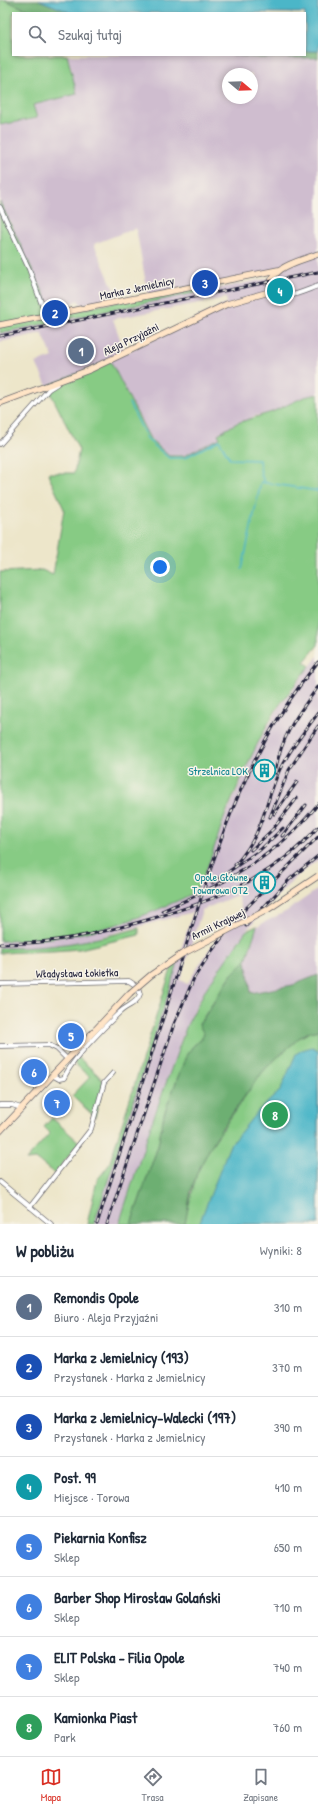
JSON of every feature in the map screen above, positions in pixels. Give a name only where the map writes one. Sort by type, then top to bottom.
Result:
[{"type":"main road","name":"Marka z Jemielnicy","points":[[0,325],[279,270],[318,254]]},
{"type":"main road","points":[[270,292],[273,277],[279,270]]},
{"type":"main road","name":"Aleja Przyjaźni","points":[[0,404],[89,370],[212,310],[227,304],[270,292]]},
{"type":"main road","name":"Armii Krajowej","points":[[0,1131],[130,993],[152,975],[182,954],[267,910],[318,876]]},
{"type":"street","points":[[0,207],[29,269],[46,316]]},
{"type":"street","points":[[270,292],[274,296],[284,297],[318,286]]},
{"type":"street","points":[[0,444],[49,389],[62,381]]},
{"type":"street","name":"Władysława Łokietka","points":[[0,984],[129,981],[138,987],[140,994],[137,1000],[115,1017],[72,1064],[64,1078],[61,1080],[52,1075]]},
{"type":"street","points":[[0,1046],[49,1045],[57,1049],[67,1059]]},
{"type":"street","points":[[30,1207],[91,1129],[104,1083],[113,1073]]},
{"type":"street","points":[[0,1105],[12,1105],[21,1108]]},
{"type":"street","points":[[0,1182],[51,1224]]},
{"type":"shaded area","points":[[67,56],[241,56],[260,58],[318,58],[318,394],[304,397],[272,412],[255,416],[218,434],[220,438],[184,456],[169,456],[150,439],[110,360],[47,386],[36,363],[53,357],[42,333],[0,342],[0,333],[270,278],[273,277],[275,273],[148,295],[136,228],[94,244],[117,297],[81,305],[78,300],[72,303],[71,307],[52,310],[0,203],[0,125],[37,118],[32,105],[72,71]],"holes":[[[226,298],[227,303],[125,353],[113,319]]]},
{"type":"shaded area","points":[[318,656],[318,860],[298,875],[269,904],[246,931],[207,987],[195,1008],[182,1037],[119,1224],[94,1224],[193,912],[77,943],[42,947],[0,948],[0,941],[40,940],[87,932],[123,923],[159,909],[196,890],[255,749],[279,707]],"holes":[[[237,895],[242,910],[211,947],[187,984],[180,980],[202,910]]]},
{"type":"shaded area","points":[[318,889],[318,975],[293,985],[251,993],[246,960],[257,926],[287,911]]},
{"type":"green space","points":[[0,0],[5,0],[33,12],[12,12],[12,56],[67,56],[77,94],[33,105],[37,118],[0,125]]},
{"type":"green space","points":[[5,0],[39,0],[69,12],[33,12]]},
{"type":"green space","points":[[306,51],[318,51],[318,58],[260,58],[241,56],[306,56]]},
{"type":"green space","points":[[0,202],[54,315],[208,283],[209,290],[0,333]]},
{"type":"green space","points":[[110,360],[150,439],[169,456],[184,456],[220,438],[218,434],[237,423],[272,412],[304,397],[318,394],[318,645],[304,662],[310,666],[278,707],[270,720],[244,772],[226,813],[205,874],[193,892],[148,914],[106,927],[43,939],[0,941],[0,572],[42,570],[53,575],[64,509],[48,473],[74,473],[79,450],[47,386]]},
{"type":"green space","points":[[257,926],[246,960],[232,974],[199,1024],[204,1034],[201,1040],[194,1045],[187,1054],[178,1077],[164,1114],[158,1146],[131,1224],[119,1224],[151,1125],[187,1025],[207,987],[246,931]]},
{"type":"green space","points":[[139,928],[139,935],[80,949],[0,953],[0,948],[53,946],[104,937]]},
{"type":"green space","points":[[174,960],[177,966],[94,1224],[87,1224],[97,1180],[109,1165]]},
{"type":"green space","points":[[246,960],[251,993],[293,985],[318,975],[318,1030],[307,1033],[299,1038],[267,1067],[222,1128],[197,1173],[191,1191],[185,1224],[131,1224],[158,1146],[164,1114],[178,1077],[187,1054],[194,1045],[201,1040],[204,1034],[199,1025],[232,974]]},
{"type":"green space","points":[[314,1030],[318,1030],[318,1224],[184,1224],[197,1173],[211,1146],[257,1079],[267,1067],[299,1038]]},
{"type":"green space","points":[[78,1057],[98,1075],[104,1083],[95,1117],[72,1096],[90,1077],[73,1062]]},
{"type":"green space","points":[[52,1118],[79,1142],[55,1174],[36,1159],[26,1160],[50,1133],[44,1127]]},
{"type":"water","points":[[39,0],[318,0],[318,51],[306,51],[306,12],[69,12]]},
{"type":"water","points":[[312,1047],[318,1050],[318,1224],[199,1224],[230,1145],[258,1111],[280,1091],[296,1054],[302,1050]]},
{"type":"waterway","points":[[129,403],[148,440],[169,458],[184,458],[219,440],[230,459],[259,460],[264,482]]},
{"type":"waterway","points":[[242,569],[261,482],[318,491]]},
{"type":"railway","points":[[0,336],[318,272]]},
{"type":"railway","points":[[97,1224],[218,846],[233,808],[269,734],[291,698],[318,662]]},
{"type":"railway","points":[[275,773],[281,748],[290,727],[318,687]]},
{"type":"railway","points":[[235,865],[245,853],[258,830],[274,783],[288,754],[318,713]]},
{"type":"railway","points":[[270,817],[289,770],[318,726]]},
{"type":"railway","points":[[274,814],[297,782]]},
{"type":"railway","points":[[251,850],[273,829],[297,798]]},
{"type":"railway","points":[[162,911],[206,891],[247,868],[285,839],[302,823],[318,804]]},
{"type":"railway","points":[[282,836],[306,805]]},
{"type":"railway","points":[[0,944],[38,942],[92,934],[147,920],[195,905],[218,896],[261,875],[281,861],[318,827]]},
{"type":"railway","points":[[212,883],[260,850],[283,828]]},
{"type":"railway","points":[[107,1224],[174,1024],[194,978],[211,952],[240,914],[318,837]]},
{"type":"railway","points":[[246,926],[290,879],[318,856]]},
{"type":"place","name":"Marka z Jemielnicy-Walecki (197)","points":[[205,283]]},
{"type":"place","name":"Post. 99","points":[[280,291]]},
{"type":"place","name":"Marka z Jemielnicy (193)","points":[[55,313]]},
{"type":"place","name":"Remondis Opole","points":[[81,351]]},
{"type":"place","name":"Strzelnica LOK","points":[[264,771]]},
{"type":"place","name":"Opole Główne Towarowa OT2","points":[[264,883]]},
{"type":"place","name":"Piekarnia Konfisz","points":[[71,1036]]},
{"type":"place","name":"Barber Shop Mirosław Golański","points":[[34,1072]]},
{"type":"place","name":"ELIT Polska - Filia Opole","points":[[57,1103]]},
{"type":"place","name":"Kamionka Piast","points":[[275,1115]]}]
